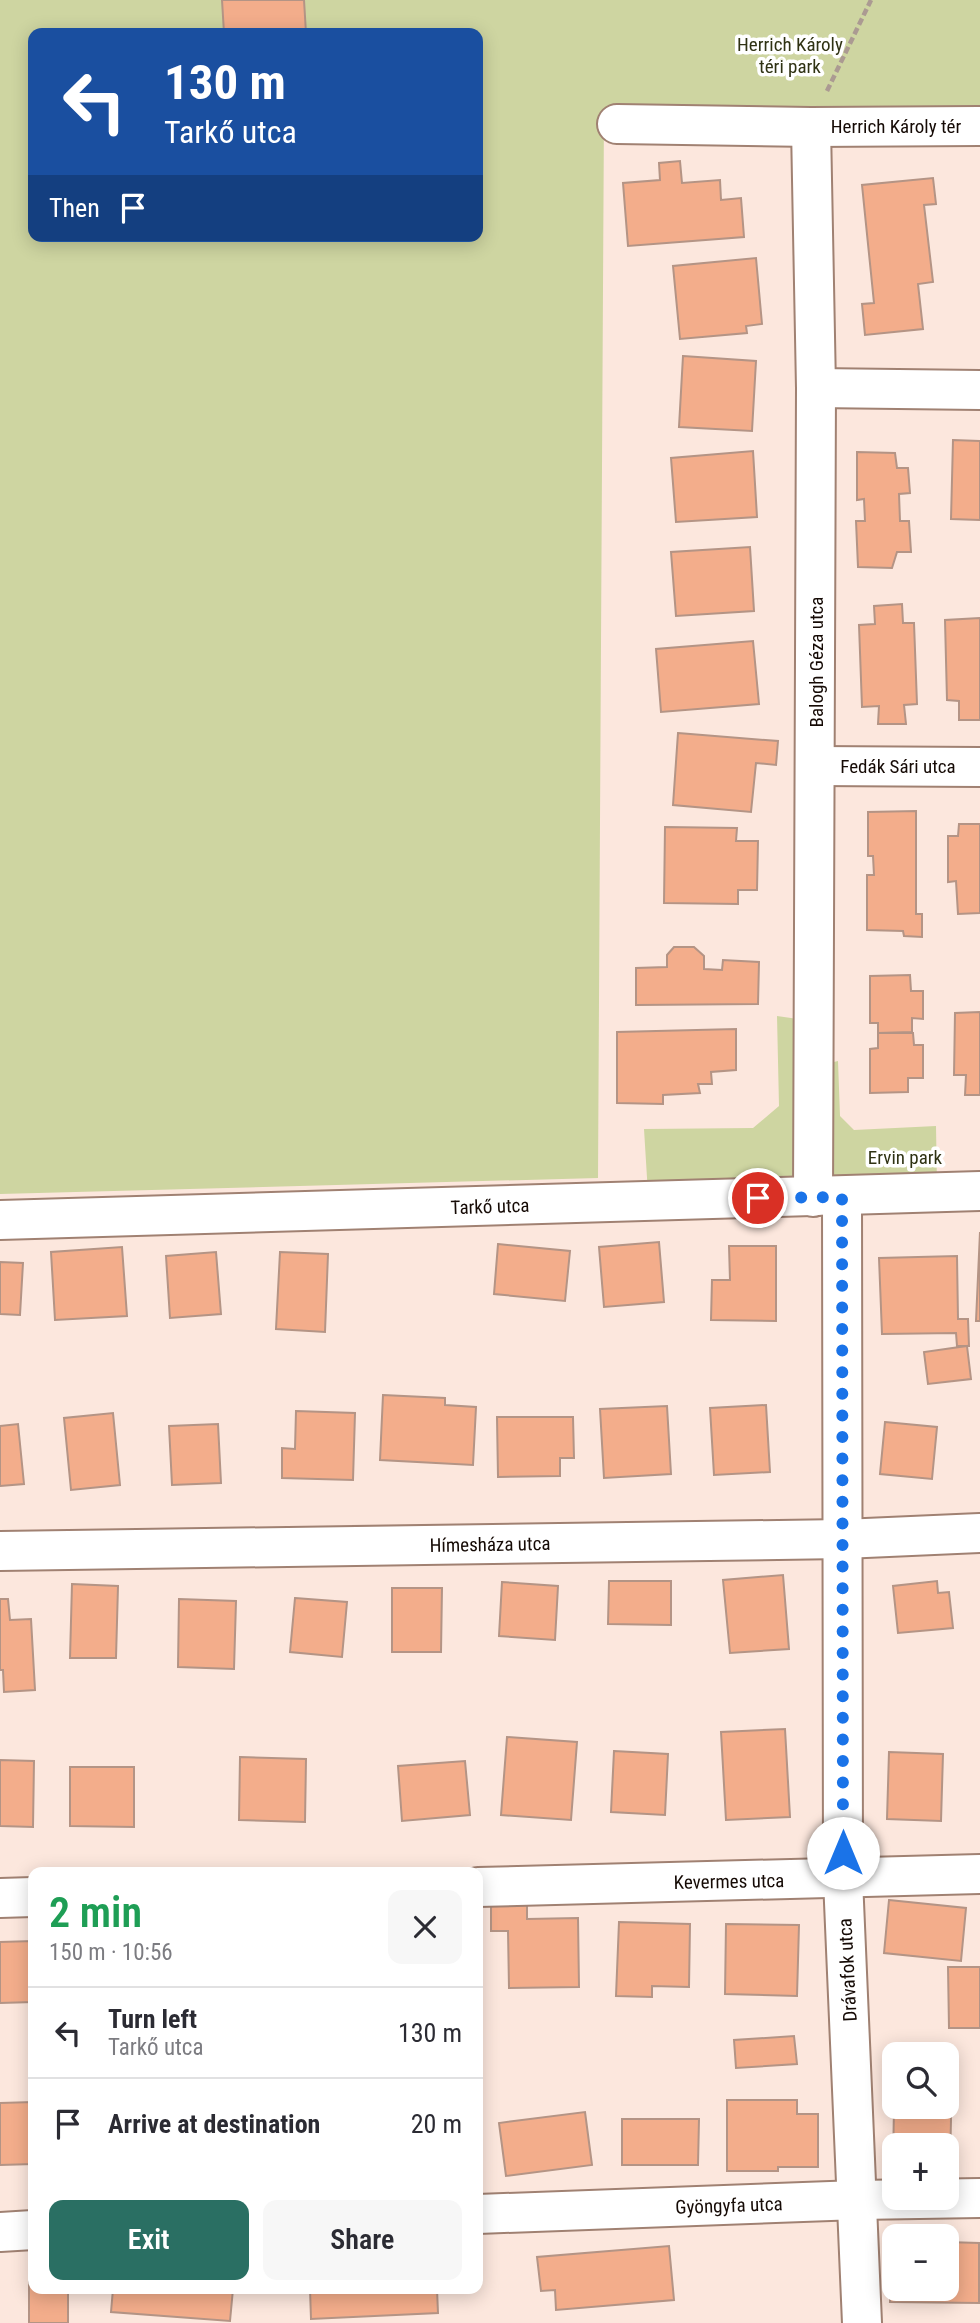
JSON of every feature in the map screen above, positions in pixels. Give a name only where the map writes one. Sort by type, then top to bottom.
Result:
[{"type":"street","name":"Herrich Károly tér","points":[[617,124],[980,126]]},
{"type":"street","name":"Balogh Géza utca","points":[[811,127],[816,388],[816,766],[827,1197]]},
{"type":"street","points":[[816,388],[980,390]]},
{"type":"street","name":"Fedák Sári utca","points":[[816,766],[980,766]]},
{"type":"street","name":"Tarkő utca","points":[[0,1220],[980,1191]]},
{"type":"street","name":"Drávafok utca","points":[[827,1197],[843,1539],[843,1879],[862,2323]]},
{"type":"street","name":"Hímesháza utca","points":[[0,1550],[843,1539],[980,1533]]},
{"type":"street","name":"Kevermes utca","points":[[483,1887],[980,1874]]},
{"type":"street","points":[[0,1898],[28,1898]]},
{"type":"street","name":"Gyöngyfa utca","points":[[483,2214],[980,2198]]},
{"type":"street","points":[[0,2232],[28,2230]]},
{"type":"path","points":[[811,127],[871,0]]},
{"type":"green space","name":"Herrich Károly téri park","points":[[0,0],[980,0],[980,109],[604,110],[598,1178],[0,1194]]},
{"type":"green space","points":[[777,1016],[798,1019],[803,1188],[648,1194],[644,1129],[753,1128],[779,1106]]},
{"type":"green space","name":"Ervin park","points":[[838,1061],[840,1116],[854,1130],[936,1126],[937,1187],[823,1188],[821,1065]]},
{"type":"building","points":[[222,0],[304,0],[306,28],[224,28]]},
{"type":"building","points":[[680,161],[682,183],[720,180],[721,200],[741,198],[744,237],[628,246],[623,183],[660,180],[659,163]]},
{"type":"building","points":[[933,178],[936,204],[924,205],[933,282],[918,284],[923,329],[865,335],[862,304],[874,303],[862,185]]},
{"type":"building","points":[[756,258],[762,324],[746,326],[747,333],[680,339],[673,266]]},
{"type":"building","points":[[683,356],[756,361],[752,431],[679,427]]},
{"type":"building","points":[[953,440],[980,441],[980,520],[951,519]]},
{"type":"building","points":[[753,451],[757,517],[676,522],[671,458]]},
{"type":"building","points":[[857,452],[895,453],[897,468],[908,468],[910,493],[899,494],[900,521],[909,521],[911,552],[897,552],[892,568],[858,567],[856,521],[865,521],[864,499],[857,500]]},
{"type":"building","points":[[750,547],[754,611],[676,616],[671,552]]},
{"type":"building","points":[[902,604],[903,623],[914,623],[917,704],[904,705],[906,724],[878,724],[879,706],[862,707],[859,625],[875,624],[874,606]]},
{"type":"building","points":[[980,618],[980,720],[959,720],[959,701],[947,700],[945,620]]},
{"type":"building","points":[[753,641],[759,704],[661,712],[656,649]]},
{"type":"building","points":[[678,733],[778,741],[776,765],[756,763],[751,812],[673,805]]},
{"type":"building","points":[[916,811],[916,914],[922,914],[922,937],[904,936],[903,931],[867,930],[867,875],[874,875],[873,856],[868,856],[868,812]]},
{"type":"building","points":[[959,824],[980,824],[980,913],[958,914],[956,881],[948,882],[948,836],[958,836]]},
{"type":"building","points":[[665,827],[737,828],[736,841],[758,841],[757,890],[738,890],[738,904],[664,903]]},
{"type":"building","points":[[674,947],[694,947],[704,956],[704,969],[722,970],[723,960],[759,962],[758,1004],[636,1005],[636,968],[667,967],[667,955]]},
{"type":"building","points":[[910,975],[911,991],[923,991],[923,1019],[912,1018],[912,1032],[878,1033],[878,1023],[870,1023],[870,976]]},
{"type":"building","points":[[980,1012],[980,1095],[965,1095],[966,1075],[954,1075],[955,1013]]},
{"type":"building","points":[[736,1029],[736,1070],[711,1072],[712,1084],[698,1084],[700,1093],[663,1095],[663,1104],[617,1103],[617,1032]]},
{"type":"building","points":[[878,1033],[913,1033],[914,1045],[923,1045],[923,1078],[908,1078],[908,1092],[870,1093],[870,1049],[878,1048]]},
{"type":"building","points":[[980,1232],[980,1321],[976,1321]]},
{"type":"building","points":[[659,1242],[664,1302],[604,1307],[599,1247]]},
{"type":"building","points":[[498,1244],[570,1251],[565,1301],[494,1294]]},
{"type":"building","points":[[729,1246],[776,1246],[776,1321],[711,1320],[712,1280],[730,1280]]},
{"type":"building","points":[[122,1247],[127,1316],[55,1320],[51,1252]]},
{"type":"building","points":[[216,1252],[221,1314],[170,1318],[166,1256]]},
{"type":"building","points":[[280,1252],[328,1254],[325,1332],[276,1329]]},
{"type":"building","points":[[957,1256],[958,1319],[968,1319],[969,1346],[957,1346],[956,1333],[882,1334],[879,1258]]},
{"type":"building","points":[[0,1262],[23,1263],[20,1315],[0,1314]]},
{"type":"building","points":[[967,1346],[971,1379],[928,1384],[924,1352]]},
{"type":"building","points":[[383,1395],[445,1398],[445,1405],[476,1407],[473,1465],[380,1460]]},
{"type":"building","points":[[766,1405],[770,1472],[714,1475],[710,1408]]},
{"type":"building","points":[[667,1406],[671,1474],[604,1478],[600,1409]]},
{"type":"building","points":[[296,1411],[355,1413],[353,1480],[282,1478],[282,1448],[295,1449]]},
{"type":"building","points":[[113,1413],[120,1485],[71,1490],[64,1418]]},
{"type":"building","points":[[497,1417],[573,1417],[574,1458],[560,1458],[560,1476],[498,1477]]},
{"type":"building","points":[[885,1422],[937,1427],[932,1479],[880,1474]]},
{"type":"building","points":[[18,1424],[24,1484],[0,1486],[0,1426]]},
{"type":"building","points":[[218,1424],[221,1483],[172,1485],[169,1426]]},
{"type":"building","points":[[783,1575],[789,1649],[730,1653],[723,1580]]},
{"type":"building","points":[[609,1581],[671,1581],[671,1625],[608,1624]]},
{"type":"building","points":[[937,1581],[938,1593],[949,1592],[953,1628],[898,1633],[893,1586]]},
{"type":"building","points":[[502,1582],[558,1586],[555,1640],[499,1636]]},
{"type":"building","points":[[72,1584],[118,1586],[116,1658],[70,1658]]},
{"type":"building","points":[[392,1588],[442,1588],[441,1652],[392,1652]]},
{"type":"building","points":[[295,1598],[347,1602],[342,1657],[290,1652]]},
{"type":"building","points":[[0,1599],[8,1599],[10,1620],[31,1619],[35,1690],[4,1692],[3,1670],[0,1670]]},
{"type":"building","points":[[179,1599],[236,1601],[234,1669],[178,1667]]},
{"type":"building","points":[[785,1729],[790,1817],[726,1820],[721,1732]]},
{"type":"building","points":[[507,1737],[577,1742],[571,1820],[501,1815]]},
{"type":"building","points":[[614,1751],[668,1754],[665,1815],[611,1812]]},
{"type":"building","points":[[889,1752],[943,1754],[941,1821],[887,1819]]},
{"type":"building","points":[[240,1757],[306,1759],[305,1822],[239,1820]]},
{"type":"building","points":[[0,1760],[34,1761],[33,1827],[0,1826]]},
{"type":"building","points":[[465,1761],[470,1815],[402,1821],[398,1766]]},
{"type":"building","points":[[70,1767],[134,1767],[134,1827],[70,1826]]},
{"type":"building","points":[[491,1900],[527,1900],[527,1919],[578,1918],[579,1987],[509,1988],[508,1931],[491,1931]]},
{"type":"building","points":[[889,1900],[966,1908],[961,1961],[884,1953]]},
{"type":"building","points":[[619,1922],[690,1924],[689,1987],[652,1986],[652,1997],[616,1996]]},
{"type":"building","points":[[726,1924],[799,1925],[797,1996],[725,1994]]},
{"type":"building","points":[[28,1941],[28,2002],[0,2003],[0,1942]]},
{"type":"building","points":[[948,1967],[980,1967],[980,2028],[949,2028]]},
{"type":"building","points":[[794,2036],[797,2064],[736,2068],[734,2040]]},
{"type":"building","points":[[727,2100],[797,2100],[797,2114],[818,2114],[818,2167],[778,2167],[778,2171],[727,2171]]},
{"type":"building","points":[[28,2102],[28,2164],[0,2165],[0,2103]]},
{"type":"building","points":[[585,2112],[592,2165],[506,2176],[499,2123]]},
{"type":"building","points":[[622,2119],[699,2119],[698,2165],[622,2165]]},
{"type":"building","points":[[894,2119],[951,2119],[951,2133],[894,2133]]},
{"type":"building","points":[[959,2242],[979,2243],[979,2303],[890,2302],[959,2301]]},
{"type":"building","points":[[669,2246],[674,2300],[556,2310],[555,2290],[541,2291],[537,2257]]},
{"type":"building","points":[[29,2294],[68,2294],[68,2323],[29,2323]]},
{"type":"building","points":[[113,2294],[233,2294],[230,2321],[111,2312]]},
{"type":"building","points":[[310,2294],[437,2294],[438,2313],[311,2319]]},
{"type":"route","points":[[758,1198],[842,1197],[843,1853]]}]
